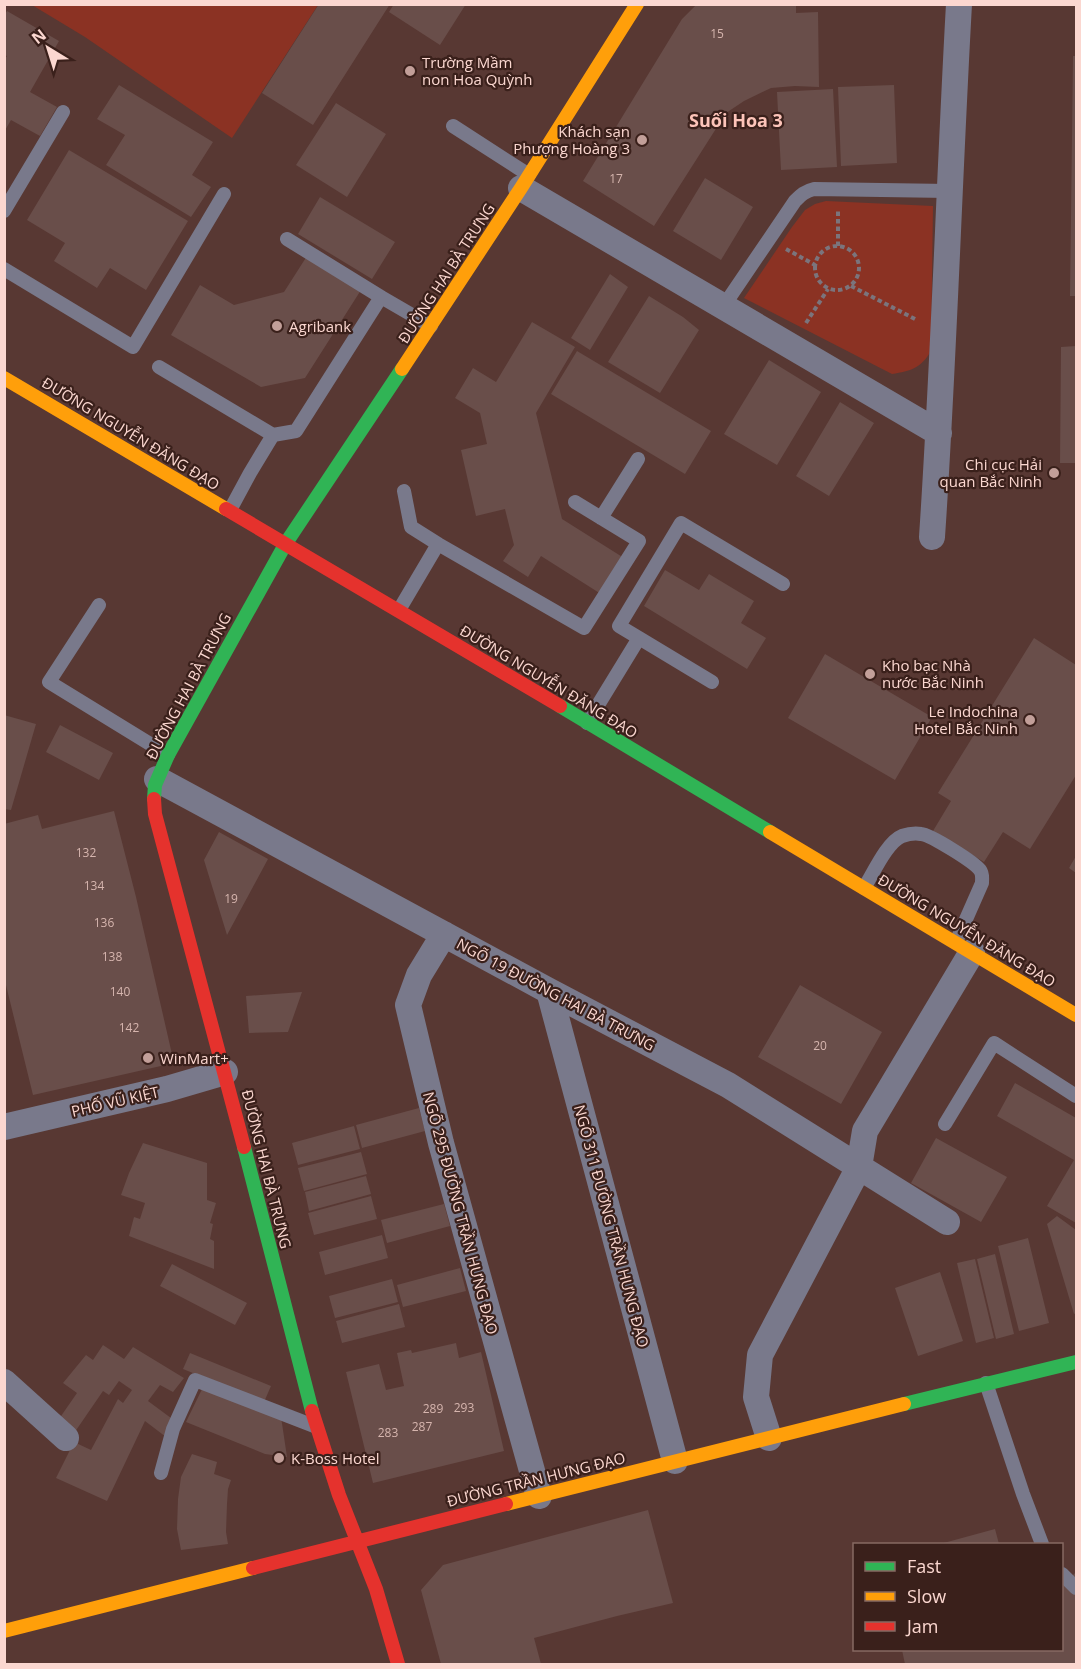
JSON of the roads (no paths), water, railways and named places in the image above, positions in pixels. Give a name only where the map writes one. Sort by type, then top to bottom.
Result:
[{"type":"main road","name":"ĐƯỜNG HAI BÀ TRƯNG","points":[[398,1665],[376,1589],[316,1427],[225,1072],[155,814],[156,779],[286,543],[431,326],[637,4]]},
{"type":"main road","name":"ĐƯỜNG NGUYỄN ĐĂNG ĐẠO","points":[[4,378],[399,610],[1077,1015]]},
{"type":"main road","name":"ĐƯỜNG TRẦN HƯNG ĐẠO","points":[[4,1631],[1077,1362]]},
{"type":"street","points":[[932,537],[959,4]]},
{"type":"street","points":[[525,181],[723,307],[939,433]]},
{"type":"street","name":"NGÕ 19 ĐƯỜNG HAI BÀ TRƯNG","points":[[156,779],[728,1085],[947,1222]]},
{"type":"street","name":"NGÕ 295 ĐƯỜNG TRẦN HƯNG ĐẠO","points":[[444,934],[419,975],[408,1005],[441,1143],[539,1496]]},
{"type":"street","points":[[769,1438],[756,1397],[760,1355],[859,1167],[865,1131],[964,947]]},
{"type":"street","name":"NGÕ 311 ĐƯỜNG TRẦN HƯNG ĐẠO","points":[[549,991],[675,1461]]},
{"type":"street","name":"PHỐ VŨ KIỆT","points":[[6,1122],[167,1089],[225,1072]]},
{"type":"street","points":[[4,1382],[66,1438]]},
{"type":"lane","points":[[4,212],[63,112]]},
{"type":"lane","points":[[453,126],[525,181]]},
{"type":"lane","points":[[723,307],[795,201],[808,190],[949,191]]},
{"type":"lane","points":[[4,269],[133,347],[224,194]]},
{"type":"lane","points":[[287,239],[431,326]]},
{"type":"lane","points":[[159,367],[273,435],[296,431],[381,297]]},
{"type":"lane","points":[[230,510],[273,435]]},
{"type":"lane","points":[[601,518],[638,459]]},
{"type":"lane","points":[[404,491],[411,527],[584,628],[639,541],[575,502]]},
{"type":"lane","points":[[712,682],[619,626],[681,523],[783,584]]},
{"type":"lane","points":[[399,610],[438,544]]},
{"type":"lane","points":[[99,605],[49,681],[168,755]]},
{"type":"lane","points":[[587,723],[639,638]]},
{"type":"lane","points":[[864,888],[888,848],[898,838],[916,833],[930,837],[975,866],[982,876],[964,947]]},
{"type":"lane","points":[[945,1124],[994,1043],[1077,1096]]},
{"type":"lane","points":[[161,1473],[173,1429],[195,1380],[316,1427]]},
{"type":"lane","points":[[986,1383],[1041,1543]]},
{"type":"lane","points":[[1063,1575],[1077,1588]]},
{"type":"place","name":"Trường Mầm non Hoa Quỳnh","points":[[410,71]]},
{"type":"place","name":"Khách sạn Phượng Hoàng 3","points":[[642,140]]},
{"type":"place","name":"Agribank","points":[[277,326]]},
{"type":"place","name":"Chi cục Hải quan Bắc Ninh","points":[[1054,473]]},
{"type":"place","name":"Kho bạc Nhà nước Bắc Ninh","points":[[870,674]]},
{"type":"place","name":"Le Indochina Hotel Bắc Ninh","points":[[1030,720]]},
{"type":"place","name":"WinMart+","points":[[148,1058]]},
{"type":"place","name":"K-Boss Hotel","points":[[279,1458]]},
{"type":"district","name":"Suối Hoa 3","points":[[736,120]]}]
